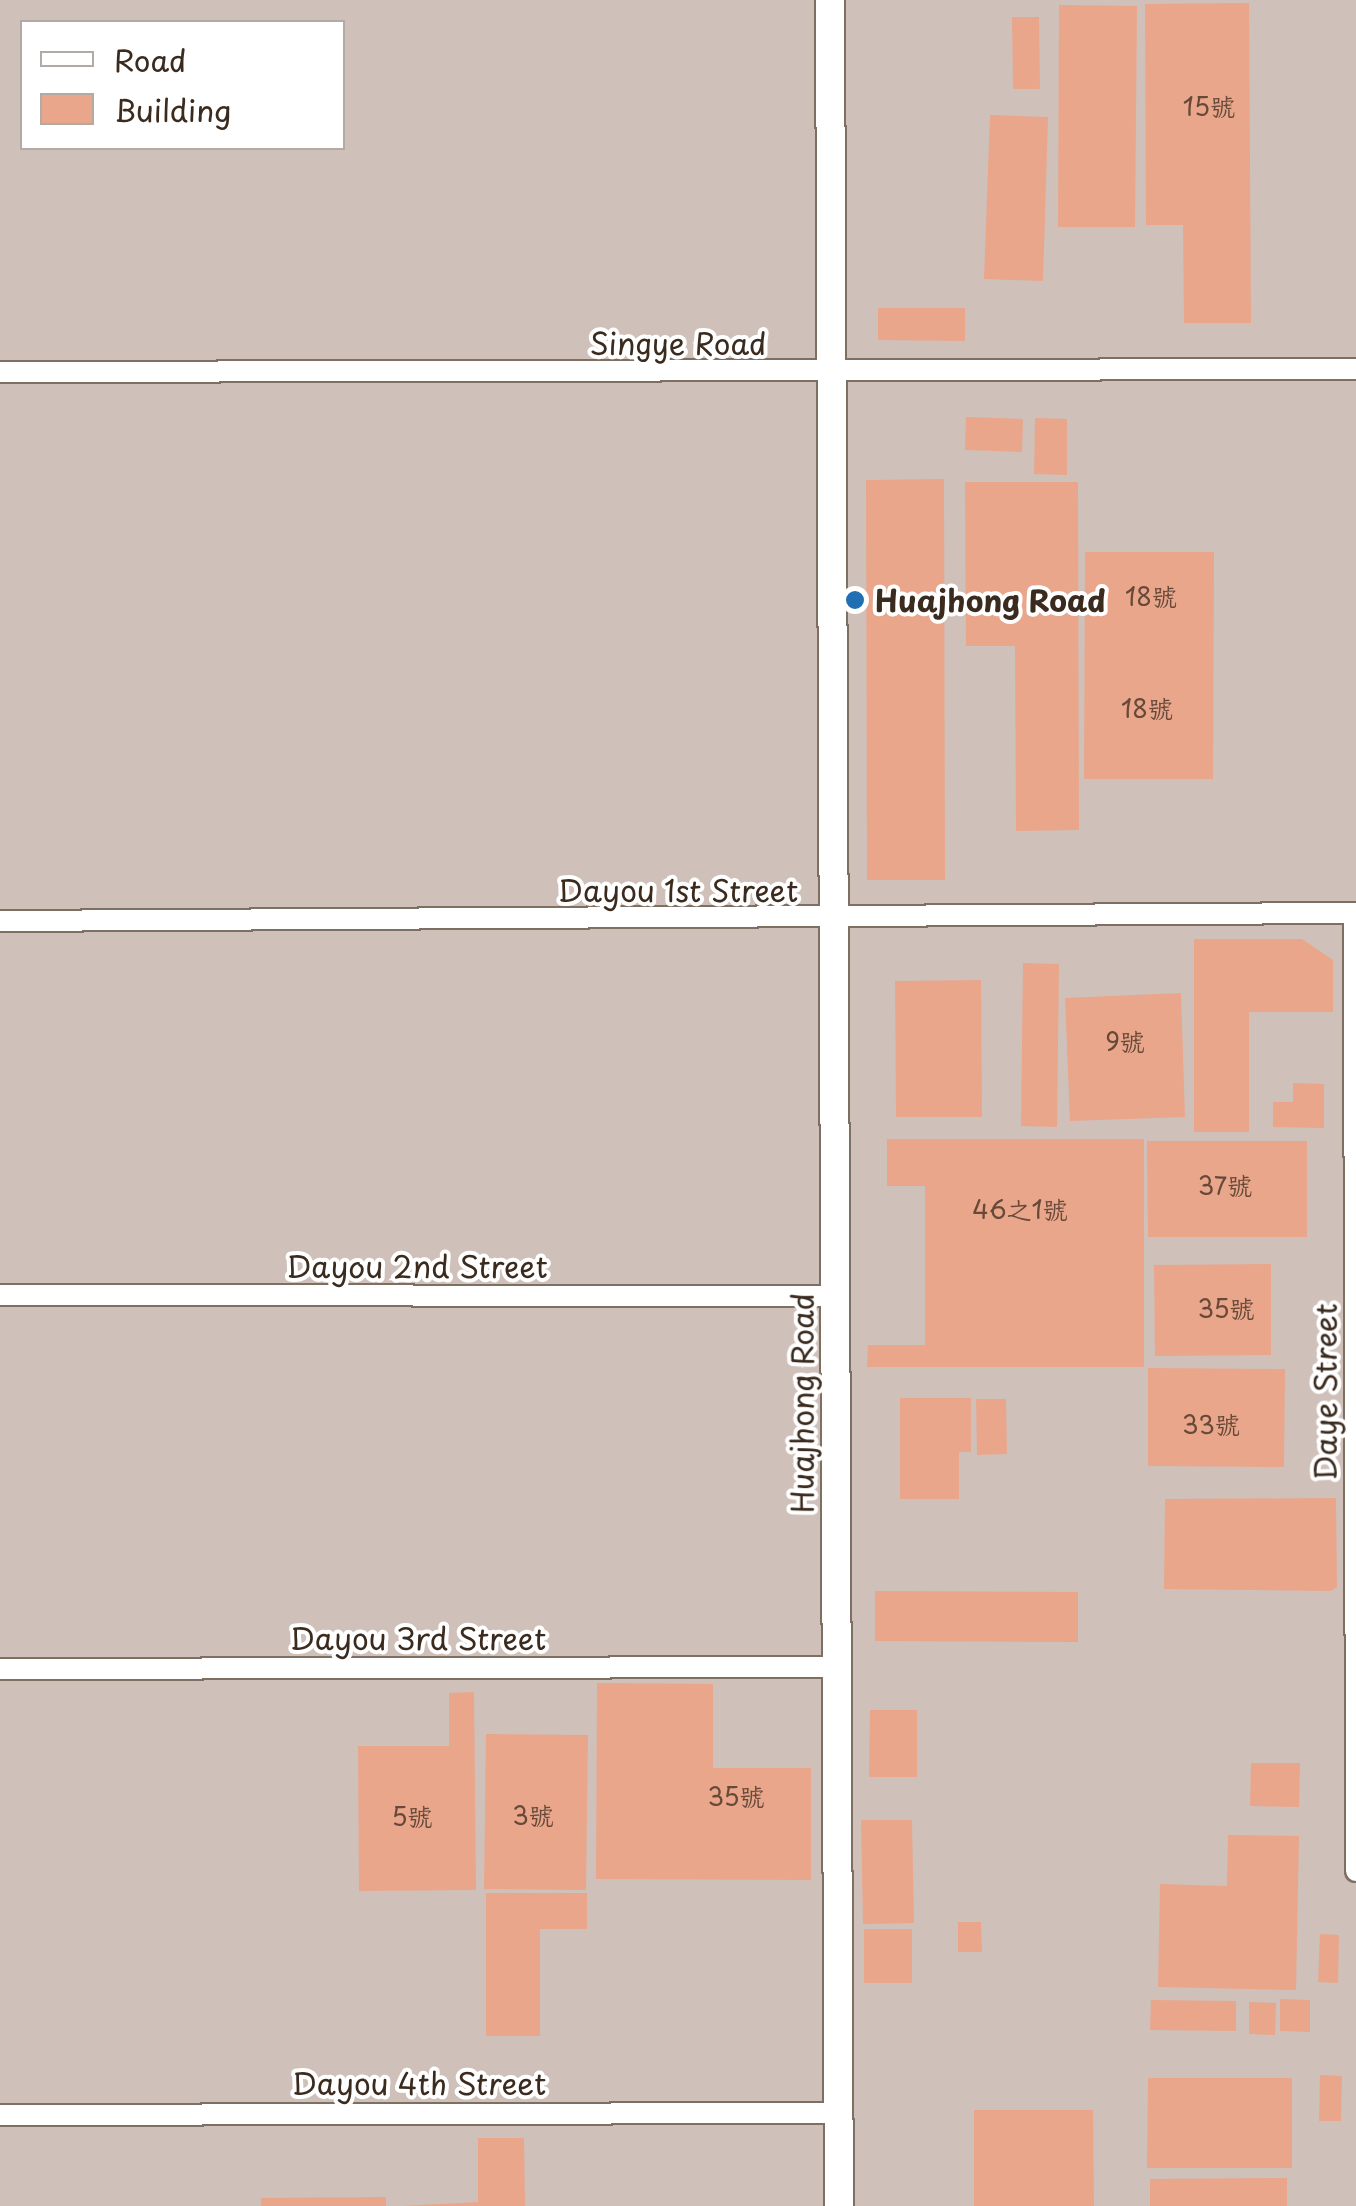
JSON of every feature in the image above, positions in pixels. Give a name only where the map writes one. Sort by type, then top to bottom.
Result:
[{"type":"street","name":"Huajhong Road","points":[[830,0],[828,373],[840,2206]]},
{"type":"street","name":"Singye Road","points":[[0,372],[1356,369]]},
{"type":"street","name":"Dayou 1st Street","points":[[0,921],[1355,913]]},
{"type":"street","name":"Daye Street","points":[[1355,913],[1356,1872]]},
{"type":"street","name":"Dayou 2nd Street","points":[[0,1296],[834,1296]]},
{"type":"street","name":"Dayou 3rd Street","points":[[0,1668],[836,1668]]},
{"type":"street","name":"Dayou 4th Street","points":[[0,2115],[839,2113]]},
{"type":"shaded area","points":[[0,0],[1356,0],[1356,2206],[0,2206]]},
{"type":"building","points":[[1249,3],[1251,323],[1184,323],[1183,225],[1146,225],[1145,4]]},
{"type":"building","points":[[1059,5],[1137,6],[1135,227],[1058,227]]},
{"type":"building","points":[[1012,17],[1039,17],[1040,89],[1013,89]]},
{"type":"building","points":[[990,115],[1048,117],[1043,281],[984,279]]},
{"type":"building","points":[[878,308],[965,308],[965,341],[878,340]]},
{"type":"building","points":[[966,417],[1023,419],[1022,452],[965,450]]},
{"type":"building","points":[[1035,418],[1067,419],[1067,475],[1034,474]]},
{"type":"building","points":[[944,479],[945,880],[867,880],[866,480]]},
{"type":"building","points":[[965,482],[1078,482],[1079,830],[1016,831],[1015,646],[966,646]]},
{"type":"building","points":[[1085,552],[1214,552],[1213,779],[1084,779]]},
{"type":"building","points":[[1194,939],[1302,939],[1333,960],[1333,1012],[1249,1012],[1249,1132],[1194,1132]]},
{"type":"building","points":[[1023,963],[1059,964],[1057,1127],[1021,1126]]},
{"type":"building","points":[[981,980],[982,1117],[896,1117],[895,981]]},
{"type":"building","points":[[1181,993],[1185,1117],[1070,1121],[1065,998]]},
{"type":"building","points":[[1293,1083],[1324,1084],[1324,1128],[1273,1127],[1273,1102],[1293,1102]]},
{"type":"building","points":[[887,1139],[1144,1139],[1144,1367],[867,1367],[868,1345],[925,1345],[925,1186],[887,1186]]},
{"type":"building","points":[[1147,1141],[1307,1141],[1307,1237],[1148,1237]]},
{"type":"building","points":[[1271,1264],[1271,1355],[1155,1356],[1154,1265]]},
{"type":"building","points":[[1148,1368],[1285,1369],[1284,1467],[1148,1466]]},
{"type":"building","points":[[900,1398],[971,1398],[971,1452],[959,1452],[959,1499],[900,1499]]},
{"type":"building","points":[[976,1399],[1006,1399],[1007,1454],[977,1455]]},
{"type":"building","points":[[1336,1498],[1337,1587],[1331,1591],[1164,1589],[1165,1499]]},
{"type":"building","points":[[875,1591],[1078,1592],[1078,1642],[875,1641]]},
{"type":"building","points":[[597,1683],[713,1684],[713,1768],[811,1768],[811,1880],[596,1879]]},
{"type":"building","points":[[474,1692],[476,1890],[359,1891],[358,1746],[449,1746],[449,1693]]},
{"type":"building","points":[[870,1710],[917,1710],[917,1777],[869,1777]]},
{"type":"building","points":[[486,1734],[588,1735],[586,1890],[484,1889]]},
{"type":"building","points":[[1251,1763],[1300,1763],[1299,1807],[1250,1806]]},
{"type":"building","points":[[861,1820],[912,1820],[914,1923],[863,1924]]},
{"type":"building","points":[[1228,1835],[1299,1836],[1296,1990],[1158,1987],[1160,1884],[1227,1886]]},
{"type":"building","points":[[486,1893],[587,1893],[587,1929],[540,1929],[540,2036],[486,2036]]},
{"type":"building","points":[[958,1922],[981,1922],[982,1952],[958,1952]]},
{"type":"building","points":[[864,1929],[912,1929],[912,1983],[864,1983]]},
{"type":"building","points":[[1320,1934],[1339,1935],[1338,1983],[1318,1982]]},
{"type":"building","points":[[1280,1999],[1310,2000],[1310,2032],[1280,2031]]},
{"type":"building","points":[[1151,2000],[1236,2001],[1236,2031],[1150,2030]]},
{"type":"building","points":[[1249,2002],[1276,2003],[1275,2035],[1249,2034]]},
{"type":"building","points":[[1320,2075],[1342,2076],[1341,2121],[1319,2121]]},
{"type":"building","points":[[1148,2078],[1292,2078],[1292,2168],[1147,2168]]},
{"type":"building","points":[[974,2110],[1093,2110],[1094,2206],[974,2206]]},
{"type":"building","points":[[478,2138],[524,2138],[525,2206],[403,2206],[478,2202]]},
{"type":"building","points":[[1287,2178],[1287,2206],[1150,2206],[1150,2179]]},
{"type":"building","points":[[386,2197],[386,2206],[261,2206],[261,2198]]},
{"type":"place","name":"Huajhong Road","points":[[855,600]]}]
